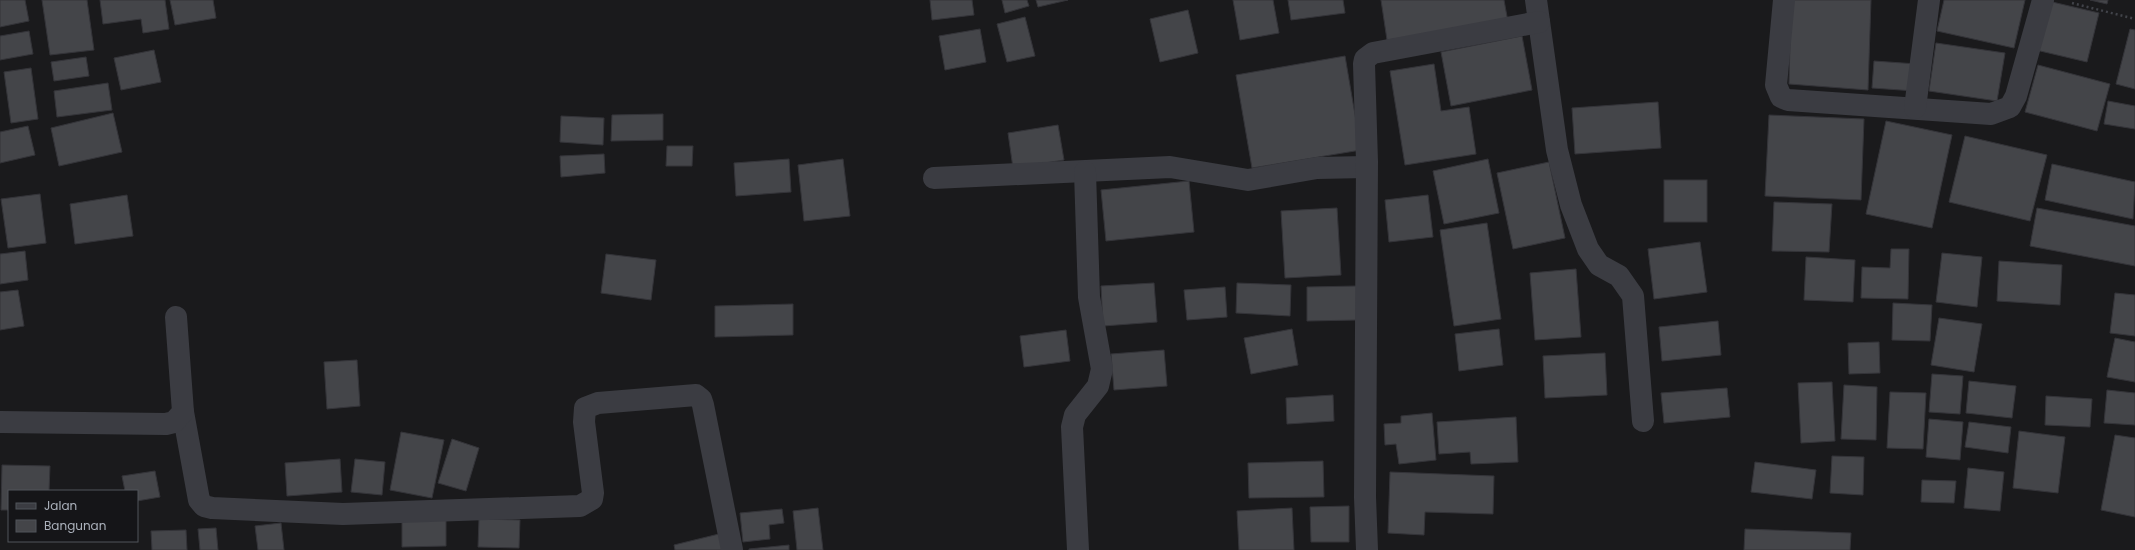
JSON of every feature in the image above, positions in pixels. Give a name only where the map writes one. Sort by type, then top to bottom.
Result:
[{"type":"street","points":[[1536,0],[1558,150],[1571,205],[1588,249],[1599,265],[1619,276],[1633,296],[1643,421]]},
{"type":"street","points":[[1784,0],[1776,85],[1781,97],[1788,100],[1991,114],[2010,107],[2016,96],[2043,0]]},
{"type":"street","points":[[1915,108],[1928,0]]},
{"type":"street","points":[[1367,550],[1364,497],[1366,108],[1363,69],[1365,60],[1374,53],[1539,22]]},
{"type":"street","points":[[934,178],[1170,168],[1248,180],[1317,168],[1366,168]]},
{"type":"street","points":[[1078,550],[1072,426],[1076,415],[1098,386],[1102,369],[1089,296],[1085,172]]},
{"type":"street","points":[[176,317],[183,412],[200,500],[204,506],[212,508],[343,514],[572,506],[587,503],[592,499],[593,493],[584,422],[585,408],[598,403],[696,395],[701,399],[703,405],[732,550]]},
{"type":"street","points":[[0,422],[166,424],[174,422],[183,412]]},
{"type":"path","points":[[2066,2],[2135,19]]},
{"type":"building","points":[[0,0],[25,0],[29,21],[0,27]]},
{"type":"building","points":[[42,0],[87,0],[94,50],[50,55]]},
{"type":"building","points":[[100,0],[165,0],[169,29],[143,33],[141,19],[103,24]]},
{"type":"building","points":[[170,0],[213,0],[216,18],[175,25]]},
{"type":"building","points":[[930,0],[972,0],[974,15],[932,20]]},
{"type":"building","points":[[1002,0],[1027,0],[1029,6],[1005,13]]},
{"type":"building","points":[[1036,0],[1068,0],[1038,7]]},
{"type":"building","points":[[1233,0],[1273,0],[1279,33],[1240,40]]},
{"type":"building","points":[[1288,0],[1343,0],[1345,13],[1291,20]]},
{"type":"building","points":[[1381,0],[1504,0],[1508,22],[1387,40]]},
{"type":"building","points":[[1791,0],[1871,0],[1868,90],[1789,84]]},
{"type":"building","points":[[1944,0],[2025,0],[2014,48],[1937,31]]},
{"type":"building","points":[[2090,0],[2108,0],[2107,4]]},
{"type":"building","points":[[2048,1],[2099,13],[2087,62],[2036,50]]},
{"type":"building","points":[[1188,10],[1198,53],[1160,62],[1150,19]]},
{"type":"building","points":[[1025,17],[1035,56],[1007,62],[997,24]]},
{"type":"building","points":[[980,29],[986,62],[945,70],[939,36]]},
{"type":"building","points":[[2130,29],[2135,30],[2135,89],[2116,84]]},
{"type":"building","points":[[29,31],[33,54],[0,60],[0,36]]},
{"type":"building","points":[[1522,36],[1532,90],[1451,106],[1441,52]]},
{"type":"building","points":[[1936,43],[2005,53],[1997,101],[1929,91]]},
{"type":"building","points":[[154,50],[161,82],[121,90],[114,58]]},
{"type":"building","points":[[1345,56],[1361,150],[1252,168],[1236,75]]},
{"type":"building","points":[[86,57],[89,76],[54,81],[51,62]]},
{"type":"building","points":[[1874,61],[1917,64],[1915,91],[1872,88]]},
{"type":"building","points":[[1434,64],[1441,111],[1469,107],[1476,154],[1405,165],[1390,71]]},
{"type":"building","points":[[2038,65],[2110,84],[2097,131],[2025,112]]},
{"type":"building","points":[[31,68],[38,119],[11,123],[4,72]]},
{"type":"building","points":[[108,83],[112,110],[57,117],[54,91]]},
{"type":"building","points":[[2108,101],[2135,106],[2135,129],[2104,124]]},
{"type":"building","points":[[1658,102],[1661,148],[1575,154],[1572,108]]},
{"type":"building","points":[[113,113],[122,152],[59,166],[51,128]]},
{"type":"building","points":[[663,114],[663,140],[611,141],[612,115]]},
{"type":"building","points":[[1769,115],[1864,119],[1861,200],[1765,196]]},
{"type":"building","points":[[561,116],[604,118],[603,145],[560,142]]},
{"type":"building","points":[[1886,121],[1952,135],[1932,228],[1866,214]]},
{"type":"building","points":[[1058,125],[1064,160],[1013,168],[1008,133]]},
{"type":"building","points":[[28,126],[35,155],[0,163],[0,132]]},
{"type":"building","points":[[1965,136],[2047,155],[2030,221],[1949,202]]},
{"type":"building","points":[[667,146],[693,146],[692,166],[666,166]]},
{"type":"building","points":[[604,154],[605,173],[561,177],[560,156]]},
{"type":"building","points":[[789,159],[791,192],[736,196],[734,163]]},
{"type":"building","points":[[843,159],[850,216],[804,221],[798,165]]},
{"type":"building","points":[[1488,159],[1499,213],[1444,224],[1433,171]]},
{"type":"building","points":[[1549,162],[1565,238],[1513,249],[1497,173]]},
{"type":"building","points":[[2052,164],[2135,182],[2133,219],[2045,200]]},
{"type":"building","points":[[1664,180],[1707,180],[1707,222],[1664,222]]},
{"type":"building","points":[[1189,181],[1194,232],[1106,241],[1101,190]]},
{"type":"building","points":[[40,194],[46,243],[8,248],[1,199]]},
{"type":"building","points":[[127,195],[133,236],[75,244],[70,204]]},
{"type":"building","points":[[1428,195],[1433,237],[1389,242],[1385,200]]},
{"type":"building","points":[[1774,202],[1832,204],[1829,252],[1772,251]]},
{"type":"building","points":[[1337,208],[1341,275],[1285,278],[1281,211]]},
{"type":"building","points":[[2037,208],[2135,226],[2135,266],[2030,246]]},
{"type":"building","points":[[1487,223],[1501,319],[1454,326],[1440,230]]},
{"type":"building","points":[[1700,242],[1707,292],[1654,299],[1648,249]]},
{"type":"building","points":[[1891,249],[1909,249],[1908,299],[1861,298],[1862,267],[1890,268]]},
{"type":"building","points":[[25,251],[28,280],[0,284],[0,254]]},
{"type":"building","points":[[1942,253],[1982,257],[1977,307],[1936,302]]},
{"type":"building","points":[[606,254],[656,260],[651,300],[601,293]]},
{"type":"building","points":[[1806,257],[1855,260],[1853,302],[1804,300]]},
{"type":"building","points":[[1999,261],[2062,265],[2060,305],[1997,301]]},
{"type":"building","points":[[1576,269],[1581,337],[1535,340],[1530,273]]},
{"type":"building","points":[[1154,283],[1157,322],[1103,326],[1101,286]]},
{"type":"building","points":[[1237,283],[1291,285],[1290,316],[1236,313]]},
{"type":"building","points":[[1357,286],[1357,320],[1307,321],[1307,287]]},
{"type":"building","points":[[1225,287],[1227,317],[1187,320],[1184,290]]},
{"type":"building","points":[[18,290],[24,326],[0,330],[0,292]]},
{"type":"building","points":[[2115,293],[2135,295],[2135,336],[2110,333]]},
{"type":"building","points":[[1893,303],[1932,305],[1930,341],[1892,340]]},
{"type":"building","points":[[793,304],[793,335],[715,337],[715,306]]},
{"type":"building","points":[[1939,318],[1982,324],[1974,372],[1931,365]]},
{"type":"building","points":[[1718,321],[1721,355],[1662,361],[1659,327]]},
{"type":"building","points":[[1292,329],[1298,365],[1251,374],[1244,338]]},
{"type":"building","points":[[1499,329],[1503,365],[1459,371],[1455,334]]},
{"type":"building","points":[[1066,330],[1070,361],[1024,367],[1020,336]]},
{"type":"building","points":[[2115,338],[2135,342],[2135,382],[2107,377]]},
{"type":"building","points":[[1879,342],[1880,373],[1849,374],[1848,343]]},
{"type":"building","points":[[1164,350],[1167,386],[1114,390],[1111,354]]},
{"type":"building","points":[[1605,353],[1607,395],[1545,398],[1543,356]]},
{"type":"building","points":[[357,360],[360,406],[327,409],[324,362]]},
{"type":"building","points":[[1932,374],[1963,376],[1960,414],[1929,412]]},
{"type":"building","points":[[1969,381],[2016,386],[2012,418],[1966,413]]},
{"type":"building","points":[[1832,382],[1835,441],[1801,443],[1798,383]]},
{"type":"building","points":[[1844,385],[1877,387],[1876,440],[1841,439]]},
{"type":"building","points":[[1727,388],[1730,417],[1664,423],[1661,393]]},
{"type":"building","points":[[2107,390],[2135,393],[2135,425],[2104,423]]},
{"type":"building","points":[[1890,392],[1926,393],[1923,449],[1887,448]]},
{"type":"building","points":[[1333,395],[1334,421],[1287,424],[1286,398]]},
{"type":"building","points":[[2046,396],[2092,399],[2090,427],[2045,425]]},
{"type":"building","points":[[1432,413],[1436,460],[1399,464],[1396,444],[1385,445],[1384,424],[1401,423],[1401,416]]},
{"type":"building","points":[[1516,417],[1518,462],[1471,464],[1470,452],[1439,454],[1437,422]]},
{"type":"building","points":[[1929,419],[1963,422],[1960,460],[1926,457]]},
{"type":"building","points":[[1969,422],[2011,427],[2008,453],[1965,447]]},
{"type":"building","points":[[2019,431],[2065,437],[2058,493],[2013,488]]},
{"type":"building","points":[[401,432],[444,440],[432,498],[390,490]]},
{"type":"building","points":[[2115,435],[2135,438],[2135,517],[2101,510]]},
{"type":"building","points":[[452,439],[479,448],[466,491],[438,483]]},
{"type":"building","points":[[1832,456],[1864,457],[1863,495],[1830,493]]},
{"type":"building","points":[[340,459],[342,492],[287,496],[285,463]]},
{"type":"building","points":[[355,459],[385,462],[382,495],[351,492]]},
{"type":"building","points":[[1323,461],[1324,497],[1249,498],[1248,463]]},
{"type":"building","points":[[1755,462],[1816,470],[1812,499],[1751,492]]},
{"type":"building","points":[[2,465],[50,466],[49,490],[8,490],[8,510],[1,510]]},
{"type":"building","points":[[1968,468],[2004,472],[2000,511],[1964,508]]},
{"type":"building","points":[[155,471],[160,497],[138,501],[138,490],[125,490],[122,476]]},
{"type":"building","points":[[1390,472],[1494,476],[1493,514],[1425,512],[1424,535],[1388,533]]},
{"type":"building","points":[[1922,480],[1956,481],[1954,503],[1921,502]]},
{"type":"building","points":[[1349,506],[1349,542],[1311,542],[1310,507]]},
{"type":"building","points":[[818,508],[823,550],[797,550],[793,511]]},
{"type":"building","points":[[1292,508],[1294,550],[1239,550],[1237,511]]},
{"type":"building","points":[[782,509],[784,523],[769,525],[770,539],[743,542],[740,513]]},
{"type":"building","points":[[446,519],[446,546],[402,547],[402,521]]},
{"type":"building","points":[[479,519],[520,520],[519,548],[478,547]]},
{"type":"building","points":[[281,523],[284,550],[258,550],[255,526]]},
{"type":"building","points":[[216,528],[218,550],[200,550],[198,529]]},
{"type":"building","points":[[1745,529],[1851,533],[1850,550],[1744,550]]},
{"type":"building","points":[[186,530],[187,550],[152,550],[151,531]]},
{"type":"building","points":[[723,533],[727,550],[675,550],[674,545]]},
{"type":"building","points":[[789,545],[789,550],[749,550],[749,549]]}]
